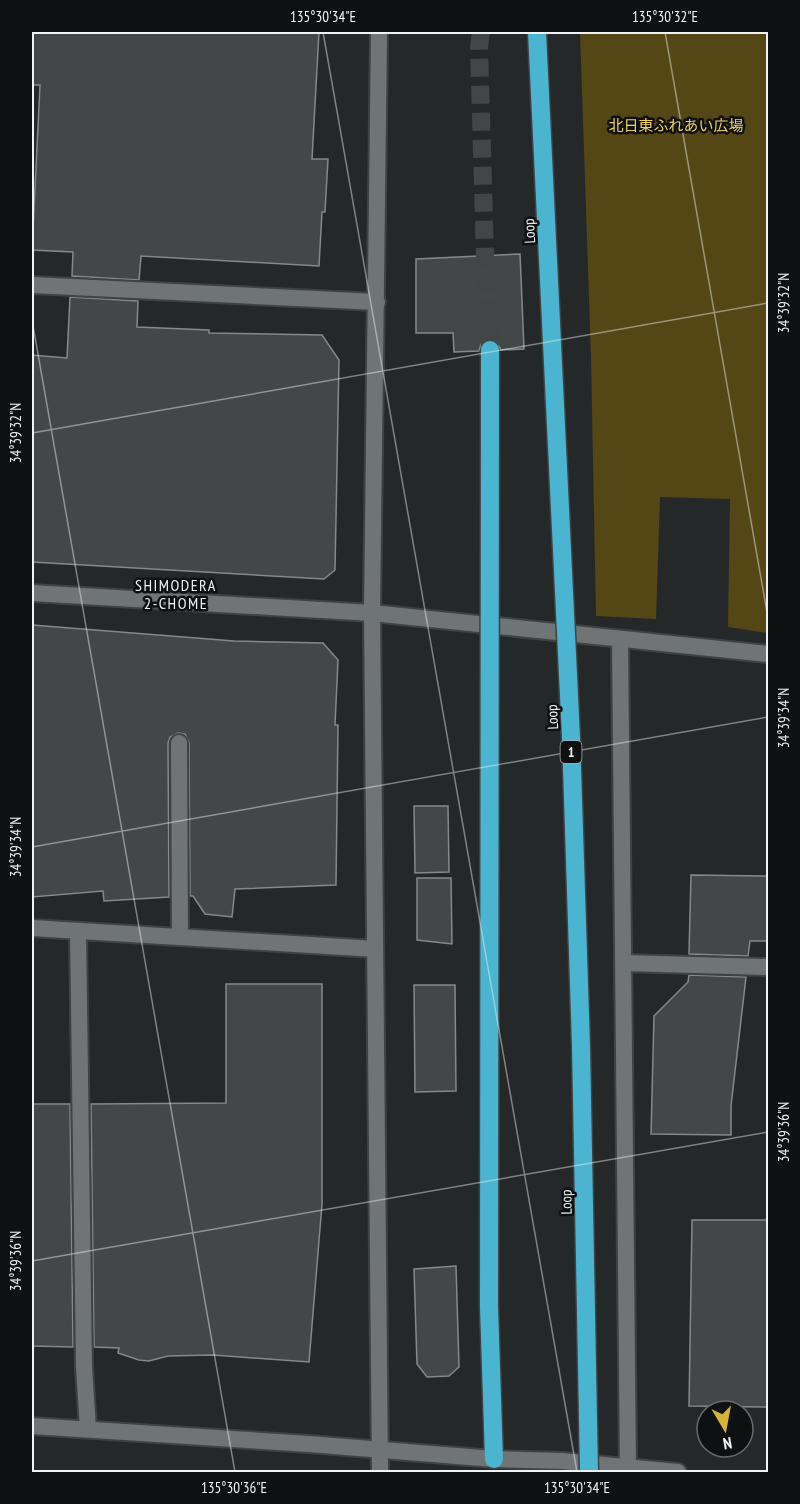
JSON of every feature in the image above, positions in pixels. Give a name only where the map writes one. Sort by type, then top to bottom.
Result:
[{"type":"highway","name":"Loop","points":[[537,32],[572,761],[582,1046],[589,1473]]},
{"type":"highway","points":[[490,350],[489,1307],[494,1459]]},
{"type":"street","points":[[379,32],[372,613],[380,1473]]},
{"type":"street","points":[[32,285],[377,302]]},
{"type":"street","points":[[32,593],[372,613],[768,654]]},
{"type":"street","points":[[620,639],[628,1470]]},
{"type":"street","points":[[179,743],[180,937]]},
{"type":"street","points":[[32,927],[375,949]]},
{"type":"street","points":[[78,931],[84,1367],[88,1429]]},
{"type":"street","points":[[624,963],[768,967]]},
{"type":"street","points":[[32,1426],[494,1459],[562,1461],[628,1470],[678,1473]]},
{"type":"green space","name":"北日東ふれあい広場","points":[[580,32],[768,32],[768,633],[728,627],[730,499],[660,497],[656,619],[596,616],[591,357]]},
{"type":"building","points":[[32,32],[319,32],[312,159],[328,159],[319,266],[141,256],[139,280],[72,276],[73,252],[32,250],[40,85],[32,85]]},
{"type":"building","points":[[520,254],[524,349],[501,350],[496,341],[489,339],[481,344],[479,351],[454,352],[453,333],[416,333],[416,259]]},
{"type":"building","points":[[70,297],[138,301],[137,327],[209,330],[209,333],[322,335],[339,360],[335,570],[324,579],[32,562],[32,355],[67,358]]},
{"type":"building","points":[[32,625],[234,641],[323,643],[338,660],[335,725],[338,725],[336,885],[235,889],[232,917],[205,914],[193,896],[190,896],[189,743],[185,734],[178,733],[170,737],[168,743],[169,897],[104,901],[103,891],[32,897]]},
{"type":"building","points":[[414,806],[448,806],[449,872],[415,873]]},
{"type":"building","points":[[691,875],[768,876],[768,941],[750,941],[748,956],[689,954]]},
{"type":"building","points":[[417,878],[451,878],[452,944],[417,940]]},
{"type":"building","points":[[689,975],[746,977],[731,1106],[731,1135],[651,1134],[654,1016],[688,982]]},
{"type":"building","points":[[226,984],[322,984],[322,1204],[309,1362],[213,1355],[168,1356],[149,1361],[118,1353],[119,1348],[94,1347],[91,1104],[226,1103]]},
{"type":"building","points":[[414,985],[455,985],[456,1091],[415,1092]]},
{"type":"building","points":[[32,1104],[70,1104],[73,1347],[32,1346]]},
{"type":"building","points":[[692,1220],[768,1220],[768,1407],[755,1407],[755,1399],[695,1399],[695,1406],[689,1406]]},
{"type":"building","points":[[456,1266],[459,1367],[449,1376],[427,1377],[417,1364],[414,1269]]},
{"type":"tunnel","points":[[481,32],[479,47],[490,350]]},
{"type":"district","name":"SHIMODERA 2-CHOME","points":[[176,594]]}]
